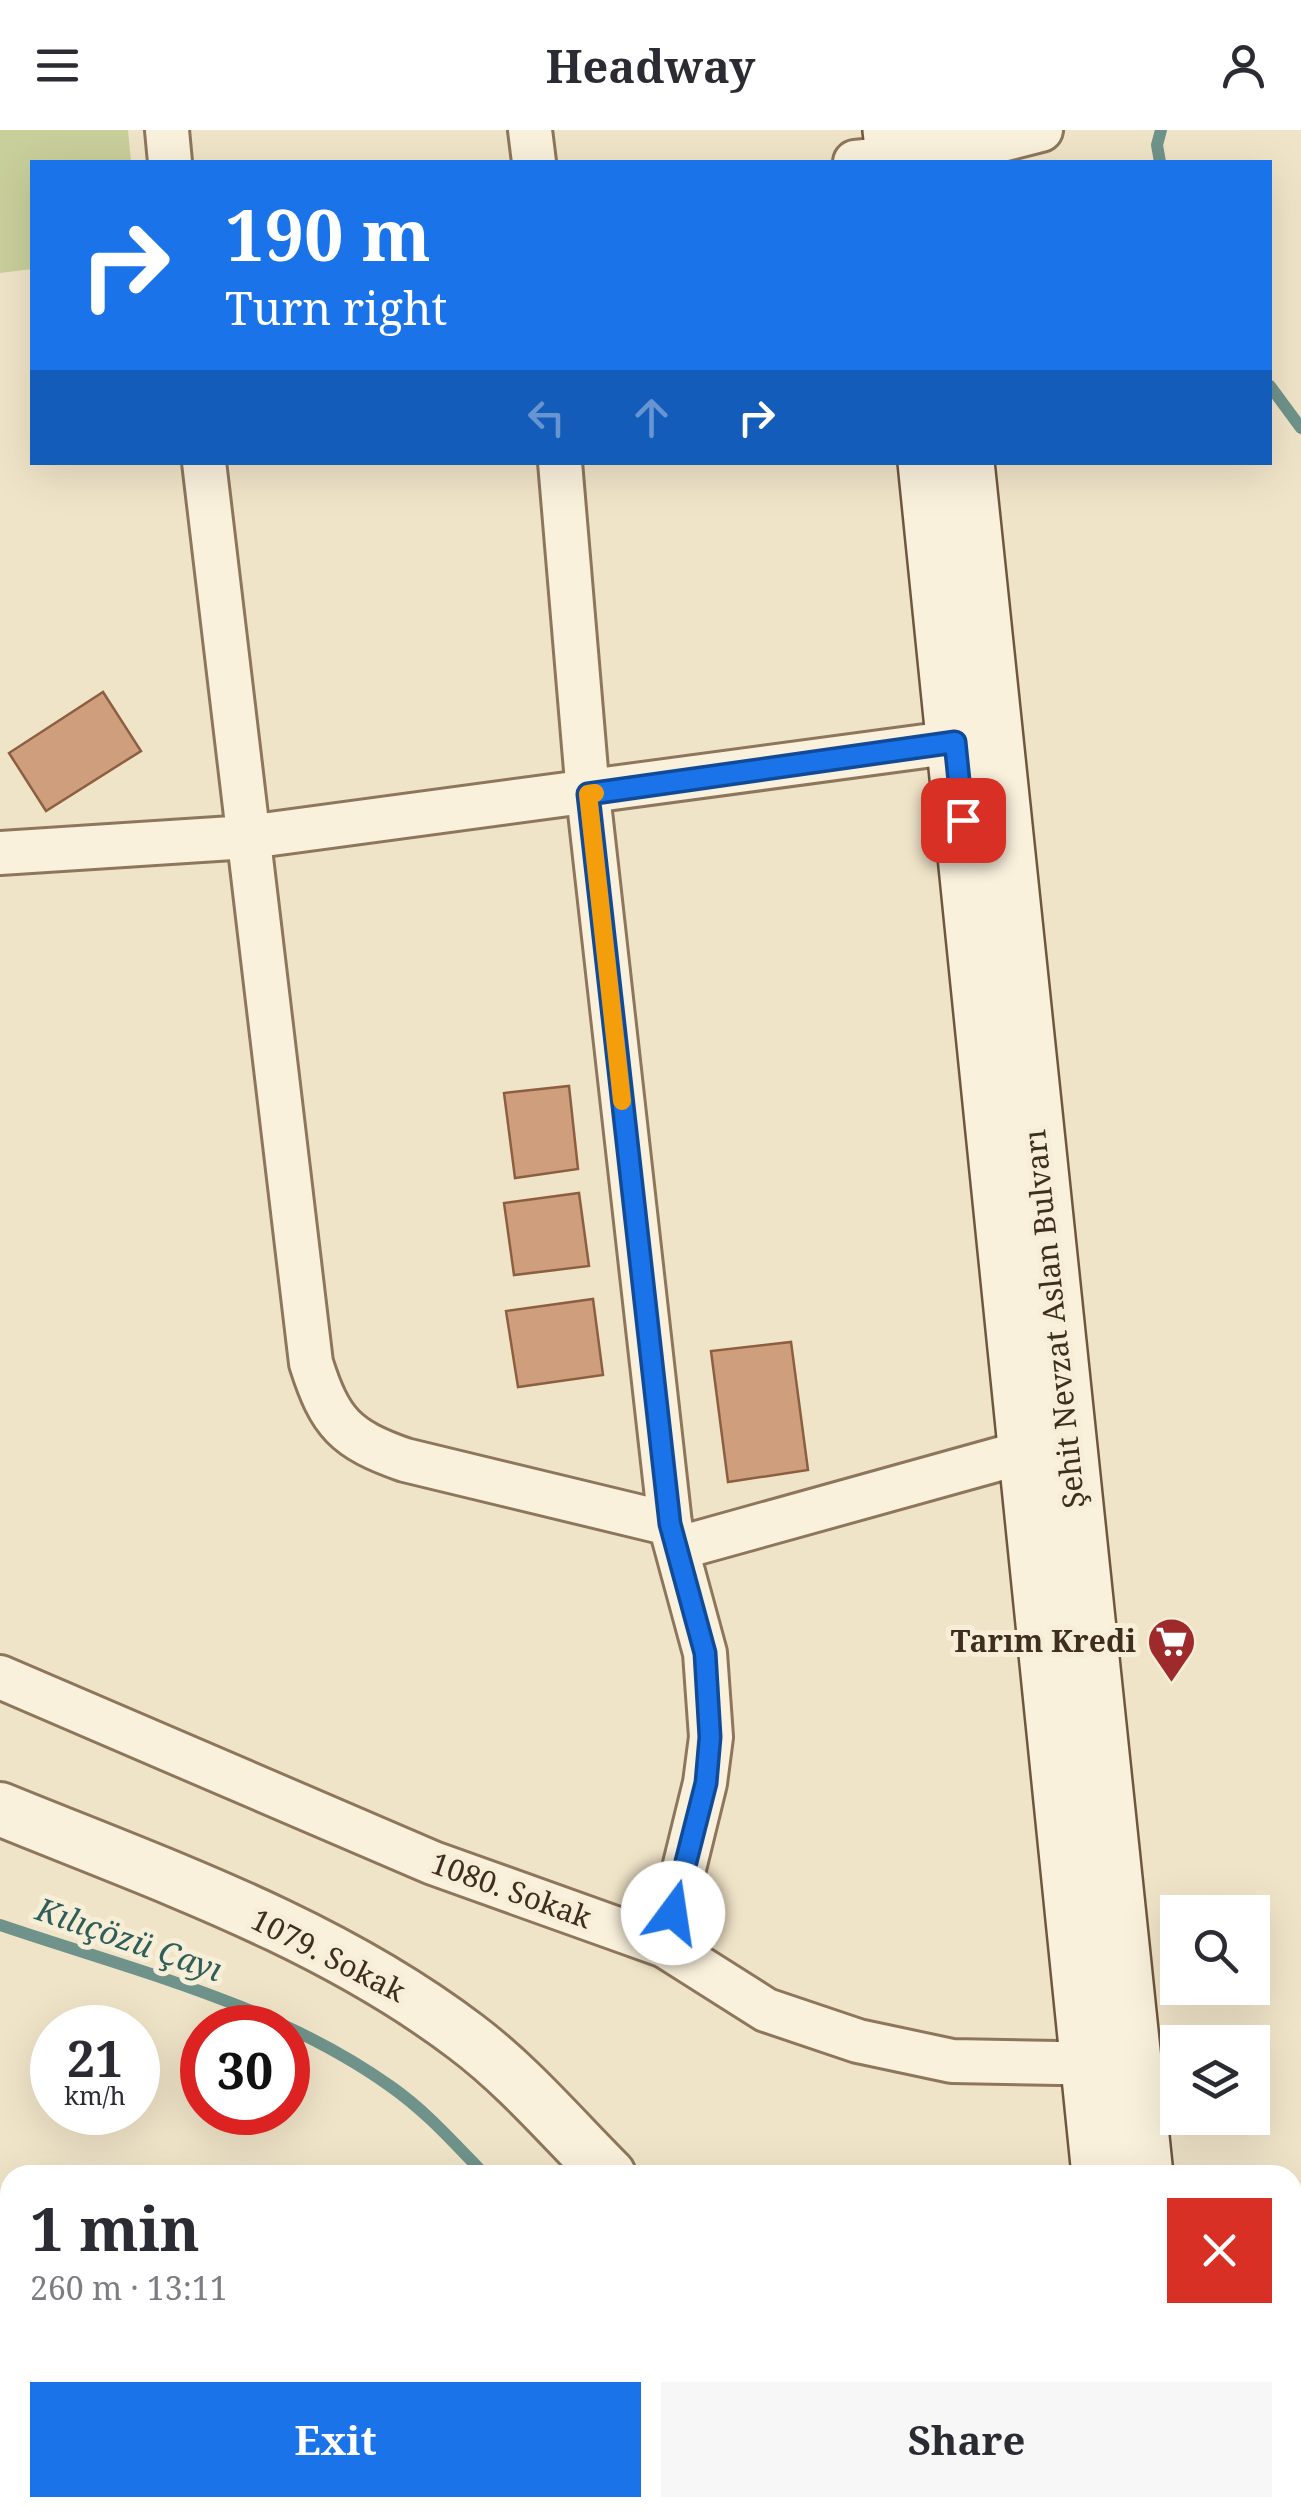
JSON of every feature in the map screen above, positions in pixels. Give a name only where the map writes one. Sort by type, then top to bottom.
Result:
[{"type":"main road","name":"Şehit Nevzat Aslan Bulvarı","points":[[926,465],[1028,1451],[1111,2064],[1143,2165]]},
{"type":"main road","name":"Şehit Nevzat Aslan Bulvarı","points":[[966,465],[1111,2064],[1101,2165]]},
{"type":"street","points":[[167,130],[170,160]]},
{"type":"street","points":[[530,130],[534,160]]},
{"type":"street","points":[[905,152],[1041,130]]},
{"type":"street","points":[[204,465],[311,1363],[324,1402],[342,1429],[378,1450],[674,1536],[1028,1451]]},
{"type":"street","points":[[560,465],[588,794],[674,1536],[705,1653],[710,1737],[706,1783],[665,1946]]},
{"type":"street","points":[[0,852],[248,837],[955,742]]},
{"type":"street","name":"1080. Sokak","points":[[0,1677],[432,1863],[665,1946],[766,2010],[858,2041],[952,2062],[1111,2064]]},
{"type":"street","name":"1079. Sokak","points":[[0,1809],[198,1890],[370,1973],[414,2000],[510,2072],[599,2165]]},
{"type":"green space","points":[[0,130],[128,130],[131,160],[30,160],[30,269],[0,273]]},
{"type":"building","points":[[103,692],[141,751],[46,811],[9,753]]},
{"type":"building","points":[[569,1086],[578,1169],[515,1178],[504,1093]]},
{"type":"building","points":[[579,1193],[589,1266],[514,1275],[504,1203]]},
{"type":"building","points":[[593,1299],[603,1375],[518,1387],[506,1311]]},
{"type":"building","points":[[791,1342],[808,1470],[728,1482],[711,1351]]},
{"type":"waterway","points":[[1160,160],[1157,145],[1161,130]]},
{"type":"waterway","points":[[1272,389],[1301,428]]},
{"type":"waterway","name":"Kılıçözü Çayı","points":[[0,1925],[201,1992],[299,2033],[390,2086],[475,2165]]},
{"type":"slow traffic","points":[[595,793],[588,794],[622,1101]]},
{"type":"place","name":"Tarım Kredi","points":[[1171,1684]]},
{"type":"route","points":[[673,1913],[706,1783],[710,1737],[705,1653],[670,1524],[588,794],[955,742],[963,820]]}]
